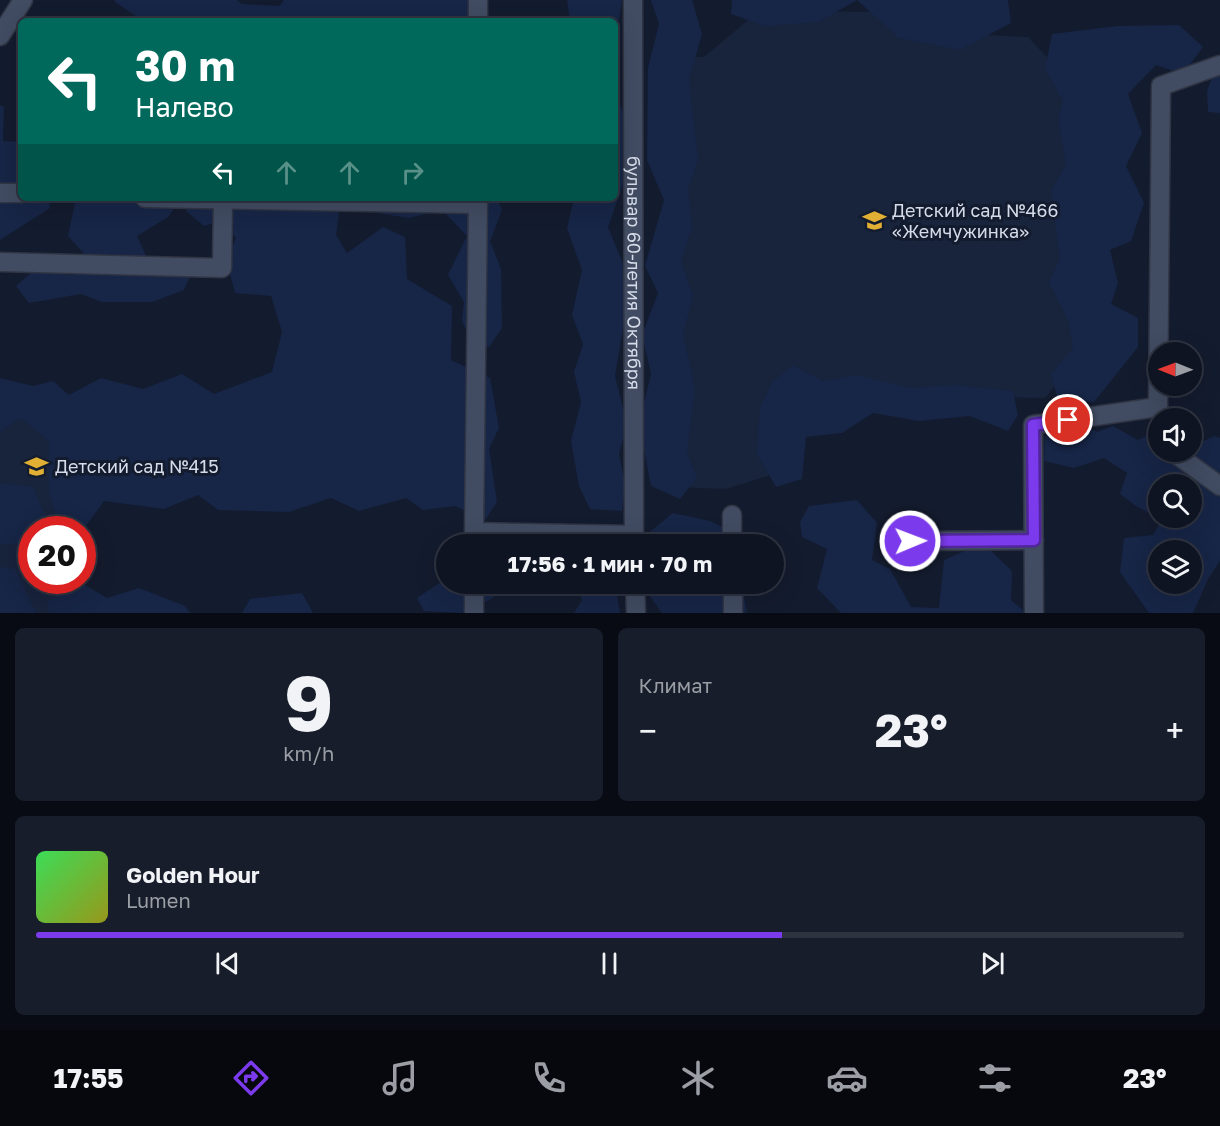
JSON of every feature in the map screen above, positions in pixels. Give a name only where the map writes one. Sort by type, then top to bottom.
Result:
[{"type":"street","points":[[0,36],[23,0]]},
{"type":"street","points":[[478,0],[478,18]]},
{"type":"street","name":"бульвар 60-летия Октября","points":[[633,0],[634,534]]},
{"type":"street","points":[[1160,408],[1161,86],[1220,65]]},
{"type":"street","points":[[0,192],[18,193]]},
{"type":"street","points":[[0,262],[222,268],[223,201],[478,201],[474,534]]},
{"type":"street","points":[[1034,613],[1033,425],[1148,414]]},
{"type":"street","points":[[1187,462],[1220,486]]},
{"type":"street","points":[[732,515],[732,534]]},
{"type":"street","points":[[910,541],[1034,540]]},
{"type":"street","points":[[474,594],[474,613]]},
{"type":"street","points":[[635,594],[636,613]]},
{"type":"street","points":[[733,594],[733,613]]},
{"type":"shaded area","points":[[115,0],[237,0],[242,4],[279,6],[284,0],[488,0],[488,4],[471,18],[139,18]]},
{"type":"shaded area","points":[[567,0],[622,0],[618,25],[618,18],[570,18]]},
{"type":"shaded area","points":[[651,0],[692,0],[702,34],[689,80],[698,160],[688,189],[692,227],[681,262],[693,296],[683,334],[695,389],[687,454],[697,477],[680,499],[651,486],[639,424],[651,374],[642,335],[658,293],[645,266],[664,200],[647,160],[648,68],[659,24]]},
{"type":"shaded area","points":[[732,0],[857,0],[819,22],[765,26],[731,14]]},
{"type":"shaded area","points":[[857,0],[1008,0],[1011,23],[960,50],[899,38]]},
{"type":"shaded area","name":"Детский сад №466 «Жемчужинка»","points":[[759,11],[894,12],[901,31],[1028,37],[1075,87],[1080,355],[1045,398],[781,393],[780,472],[726,489],[669,487],[672,57],[704,57]]},
{"type":"shaded area","points":[[1179,25],[1203,47],[1183,74],[1156,65],[1128,94],[1142,133],[1126,166],[1144,203],[1131,241],[1110,250],[1118,283],[1111,304],[1138,318],[1138,347],[1094,402],[1058,400],[1051,374],[1073,348],[1069,322],[1049,282],[1060,258],[1051,191],[1066,164],[1058,118],[1063,101],[1045,69],[1052,34],[1117,26]]},
{"type":"shaded area","points":[[1220,56],[1220,113],[1208,112],[1207,91]]},
{"type":"shaded area","points":[[618,100],[623,112],[624,181],[618,198]]},
{"type":"shaded area","points":[[0,105],[4,107],[3,141],[18,142],[18,201],[49,201],[50,208],[0,240]]},
{"type":"shaded area","points":[[75,201],[180,201],[168,217],[137,236],[148,260],[191,274],[184,290],[152,302],[102,302],[81,294],[29,303],[16,286],[32,272],[75,275],[86,256],[68,236]]},
{"type":"shaded area","points":[[192,201],[341,201],[336,235],[347,253],[383,227],[405,237],[407,279],[452,306],[451,360],[490,378],[499,428],[489,449],[497,502],[485,520],[455,506],[423,510],[406,498],[359,511],[331,498],[289,512],[218,510],[198,495],[164,509],[104,501],[93,516],[56,516],[49,492],[49,441],[21,418],[0,432],[0,378],[33,386],[53,381],[69,395],[101,378],[143,389],[182,374],[214,394],[272,372],[282,332],[271,296],[235,293],[227,262],[236,238],[220,221],[204,226],[186,211]]},
{"type":"shaded area","points":[[377,201],[498,201],[502,210],[490,241],[501,269],[502,328],[489,347],[472,343],[462,321],[464,302],[448,275],[467,236],[442,210],[409,218],[377,213]]},
{"type":"shaded area","points":[[573,201],[617,201],[608,227],[624,266],[625,316],[615,376],[627,424],[619,454],[625,484],[622,511],[590,509],[579,486],[571,441],[581,402],[574,372],[583,344],[572,315],[582,270],[567,228]]},
{"type":"shaded area","points":[[793,365],[823,381],[857,375],[910,388],[955,385],[1013,391],[1018,415],[1008,431],[970,416],[919,421],[873,413],[842,433],[806,437],[802,479],[776,487],[757,454],[760,408],[772,382]]},
{"type":"shaded area","name":"Детский сад №415","points":[[0,405],[75,405],[74,516],[18,516],[18,594],[73,594],[73,607],[128,613],[0,613]]},
{"type":"shaded area","points":[[1071,416],[1097,432],[1113,426],[1138,440],[1148,435],[1148,462],[1202,462],[1202,442],[1214,436],[1220,438],[1220,561],[1202,593],[1202,540],[1148,540],[1148,594],[1201,594],[1193,613],[1149,613],[1120,572],[1124,538],[1153,535],[1157,528],[1202,528],[1202,474],[1148,474],[1148,513],[1120,494],[1127,473],[1104,458],[1074,468],[1044,461],[1045,436]]},
{"type":"shaded area","points":[[0,483],[33,487],[45,516],[18,516],[18,544],[0,544]]},
{"type":"shaded area","points":[[857,500],[877,523],[872,560],[890,569],[911,607],[939,608],[944,560],[983,543],[1012,571],[1011,600],[1026,613],[841,613],[817,588],[827,549],[802,537],[800,522],[809,506]]},
{"type":"shaded area","points":[[673,513],[710,521],[737,534],[647,534]]},
{"type":"shaded area","points":[[0,567],[15,569],[18,575],[18,594],[27,594],[36,613],[0,613]]},
{"type":"shaded area","points":[[436,585],[436,594],[494,594],[493,598],[462,613],[424,611],[417,598]]},
{"type":"shaded area","points":[[139,588],[185,606],[190,613],[49,613],[48,601],[60,594],[96,594],[96,591],[107,598]]},
{"type":"shaded area","points":[[302,593],[313,613],[242,613],[250,599]]},
{"type":"shaded area","points":[[580,594],[617,594],[620,613],[574,613],[582,600]]},
{"type":"shaded area","points":[[648,594],[744,594],[747,613],[662,613]]},
{"type":"place","name":"Детский сад №466 «Жемчужинка»","points":[[874,221]]},
{"type":"place","name":"Детский сад №415","points":[[37,467]]},
{"type":"route","points":[[910,541],[1034,540],[1033,425],[1068,420]]}]
